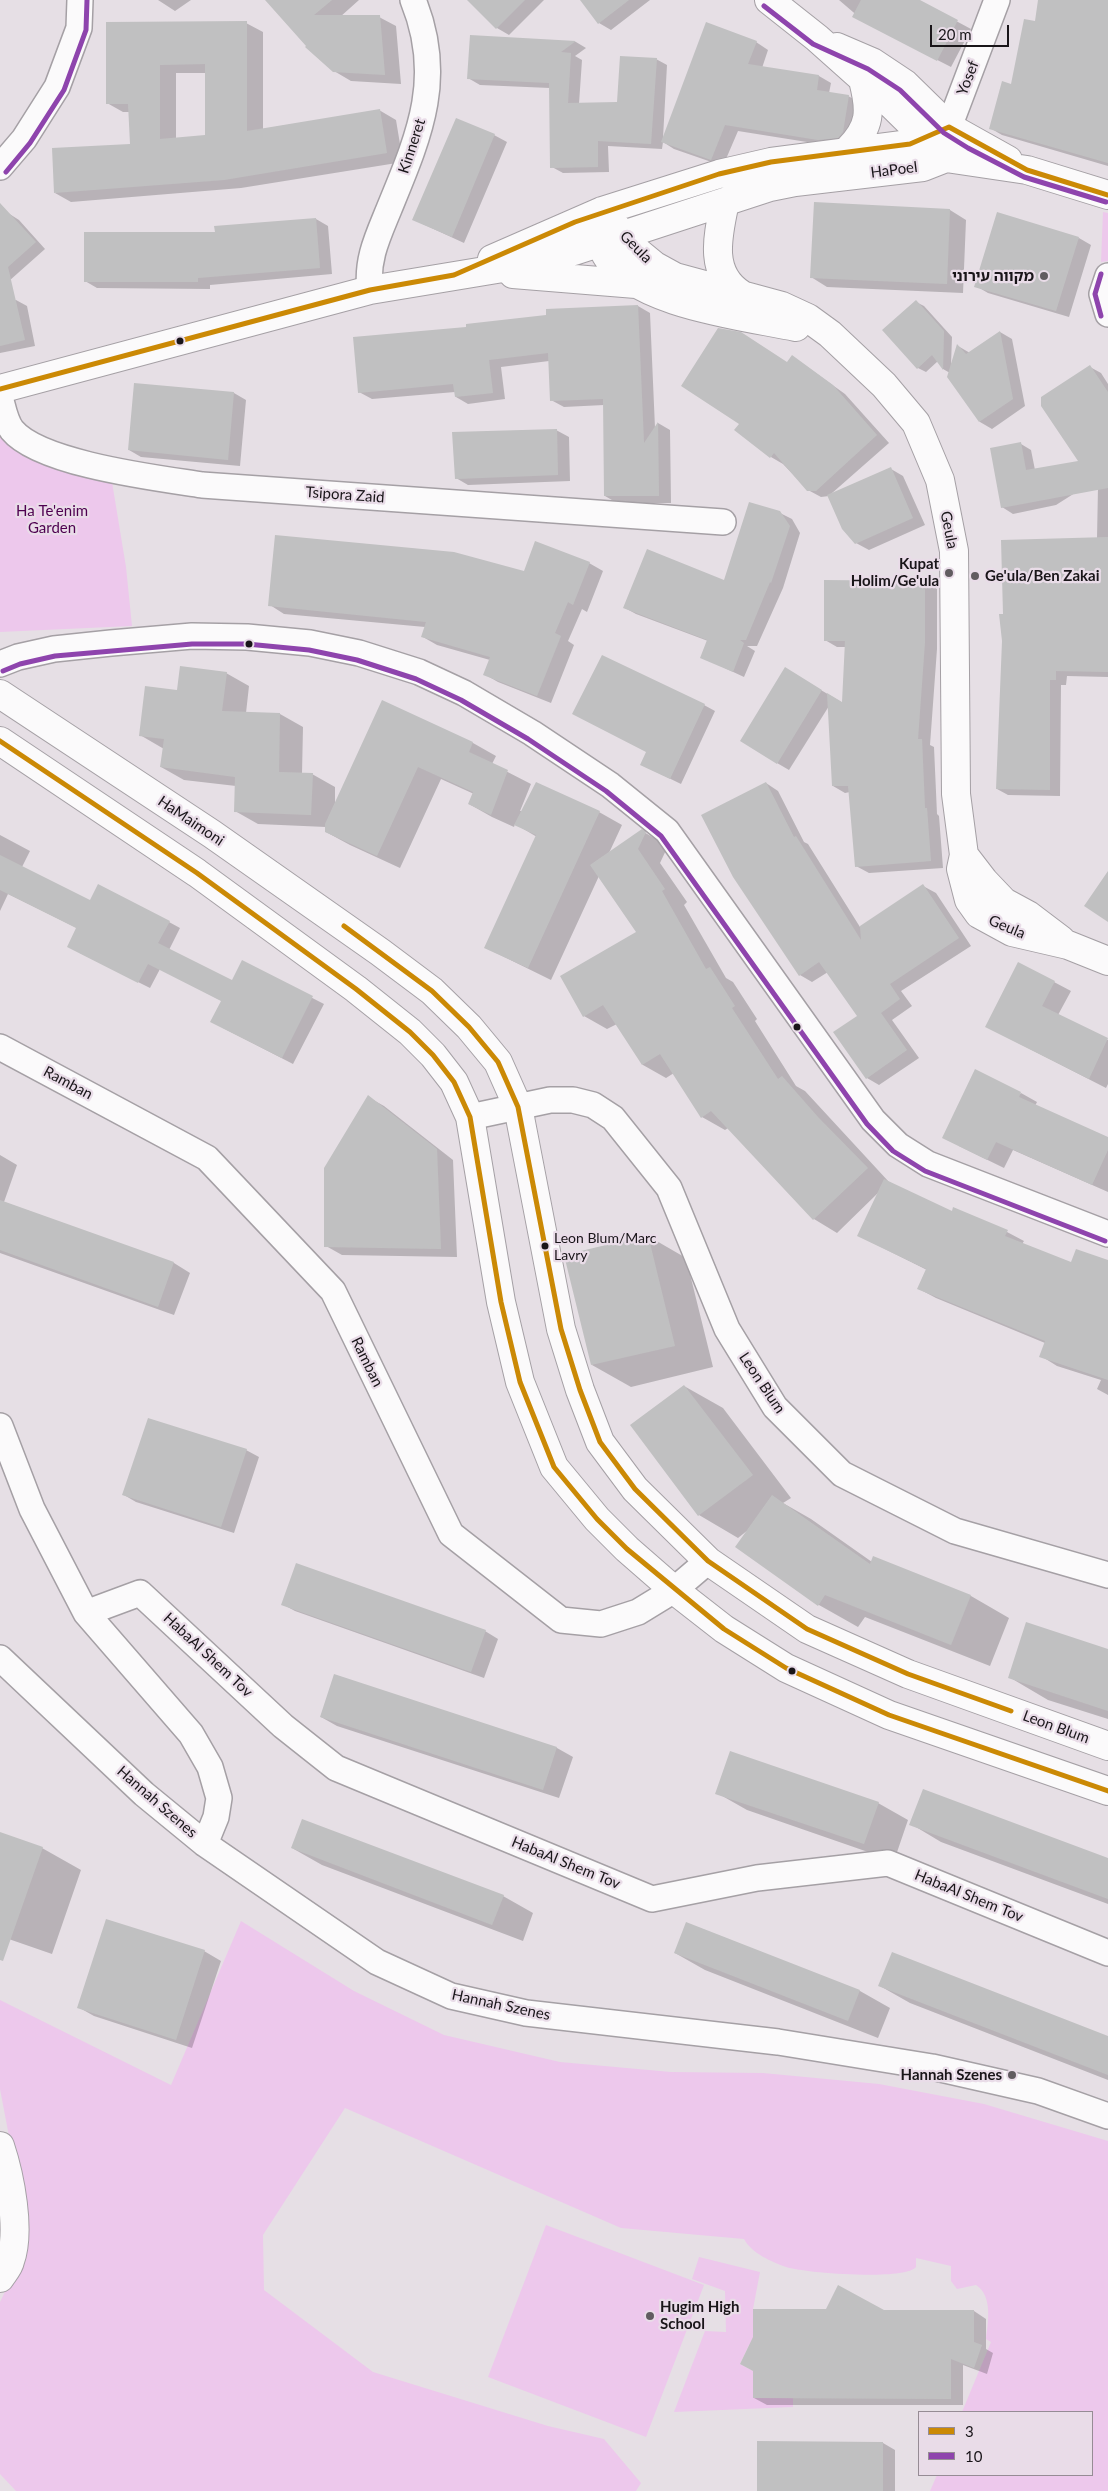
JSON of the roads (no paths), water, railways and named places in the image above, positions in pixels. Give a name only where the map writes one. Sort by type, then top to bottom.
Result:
[{"type":"street","points":[[0,167],[24,139],[57,87],[79,28],[80,0]]},
{"type":"street","name":"Kinneret","points":[[370,290],[368,272],[372,249],[398,186],[426,102],[429,67],[428,45],[413,0]]},
{"type":"street","points":[[769,0],[817,38],[891,104],[937,133],[1027,170],[1108,195]]},
{"type":"street","name":"Yosef","points":[[937,133],[997,0]]},
{"type":"street","points":[[817,38],[872,62],[905,84],[937,133],[946,158],[1027,170]]},
{"type":"street","points":[[848,150],[858,140],[867,123],[869,106],[863,80]]},
{"type":"street","name":"HaPoel","points":[[454,275],[602,212],[719,174],[772,162],[848,150],[910,144],[937,133]]},
{"type":"street","name":"HaPoel","points":[[0,389],[370,290],[521,265],[611,239],[770,187],[795,182],[923,167],[946,158]]},
{"type":"street","points":[[725,202],[718,240],[718,258],[721,273],[730,287],[741,294]]},
{"type":"street","name":"Geula","points":[[602,212],[611,239],[617,270],[636,284],[666,297],[714,310],[830,334]]},
{"type":"street","name":"Geula","points":[[611,239],[675,277],[782,306],[808,318],[830,334],[884,385],[916,423],[940,480],[954,551],[956,794],[964,855],[961,869],[964,886],[979,914],[1012,932],[1068,945],[1108,961]]},
{"type":"street","points":[[484,271],[636,284]]},
{"type":"street","points":[[1106,311],[1102,294],[1108,276]]},
{"type":"street","name":"Tsipora Zaid","points":[[0,397],[11,429],[21,438],[52,453],[88,465],[153,478],[202,485],[723,522]]},
{"type":"street","points":[[0,664],[18,657],[54,649],[192,636],[247,637],[310,644],[359,653],[419,672],[464,693],[532,733],[610,786],[667,831],[873,1120],[898,1145],[928,1164],[1108,1234]]},
{"type":"street","name":"HaMaimoni","points":[[0,694],[212,834],[380,952]]},
{"type":"street","points":[[0,741],[196,873],[356,989],[410,1032],[433,1055],[454,1082],[470,1117],[499,1292],[520,1382],[554,1467],[597,1519],[674,1590],[724,1629],[795,1672],[889,1715],[1108,1791]]},
{"type":"street","name":"Leon Blum","points":[[380,952],[432,991],[469,1027],[498,1062],[518,1107],[561,1329],[580,1390],[600,1442],[635,1489],[708,1561],[807,1630],[908,1674],[1108,1746]]},
{"type":"street","name":"Ramban","points":[[0,1047],[207,1158],[333,1291],[451,1534],[561,1620],[601,1624],[638,1612],[674,1590],[708,1561]]},
{"type":"street","name":"Leon Blum","points":[[470,1117],[550,1100],[573,1100],[592,1105],[613,1118],[669,1188],[727,1330],[775,1407],[842,1474],[955,1531],[1108,1575]]},
{"type":"street","points":[[0,1426],[32,1509],[86,1612],[191,1734],[210,1767],[219,1798],[216,1817],[205,1844]]},
{"type":"street","name":"HabaAl Shem Tov","points":[[86,1612],[140,1592],[283,1726],[336,1768],[652,1899],[757,1878],[888,1863],[1108,1954]]},
{"type":"street","name":"Hannah Szenes","points":[[0,1658],[144,1794],[205,1844],[377,1962],[451,1996],[526,2013],[778,2042],[932,2067],[1038,2091],[1108,2116]]},
{"type":"street","points":[[0,2146],[6,2164],[10,2189],[14,2242],[10,2262],[0,2278]]},
{"type":"place","name":"מקווה עירוני","points":[[1044,276]]},
{"type":"place","name":"Kupat Holim/Ge'ula","points":[[949,573]]},
{"type":"place","name":"Ge'ula/Ben Zakai","points":[[975,576]]},
{"type":"place","name":"Leon Blum/Marc Lavry","points":[[545,1246]]},
{"type":"place","name":"Hannah Szenes","points":[[1012,2075]]},
{"type":"place","name":"Hugim High School","points":[[650,2316]]},
{"type":"park label","name":"Ha Te'enim Garden","points":[[52,520]]}]
